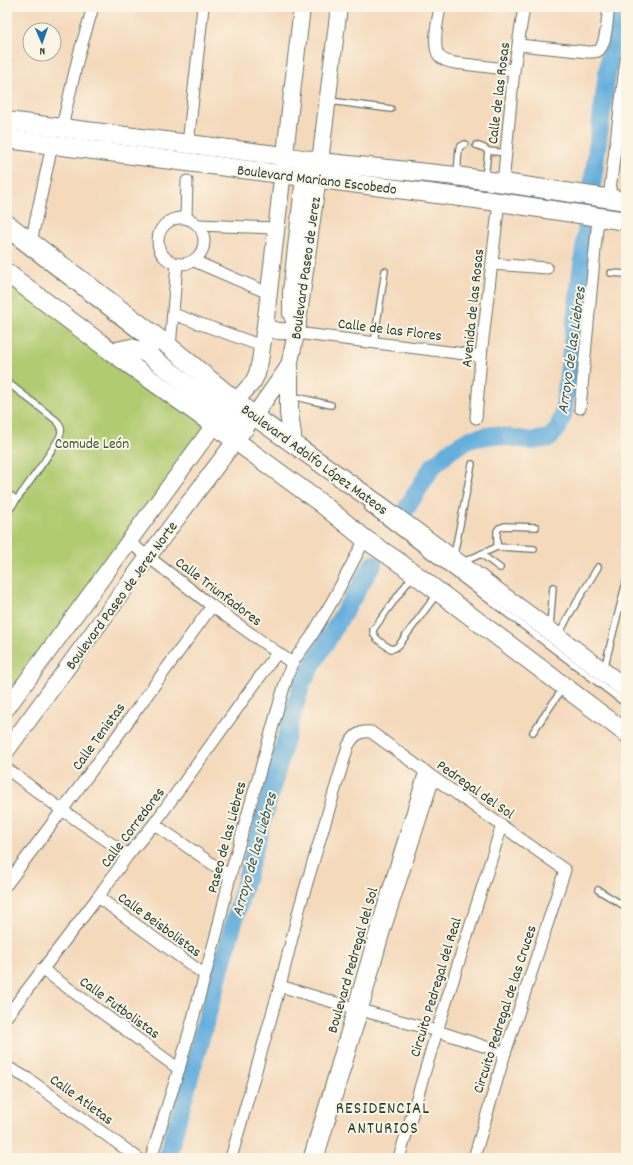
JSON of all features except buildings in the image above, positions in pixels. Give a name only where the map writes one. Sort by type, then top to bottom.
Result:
[{"type":"main road","points":[[7,273],[112,352],[131,348],[146,353],[235,416],[246,391],[257,374],[262,346],[302,7]]},
{"type":"main road","name":"Boulevard Paseo de Jerez","points":[[235,416],[289,366],[297,329],[311,179],[320,162],[339,7]]},
{"type":"main road","name":"Boulevard Mariano Escobedo","points":[[7,121],[284,156],[320,162],[456,176],[618,199]]},
{"type":"main road","name":"Boulevard Mariano Escobedo","points":[[7,139],[499,202],[626,221]]},
{"type":"main road","points":[[264,326],[271,330],[281,332],[297,329],[292,313],[292,292],[311,179]]},
{"type":"main road","name":"Boulevard Adolfo López Mateos","points":[[7,224],[165,350],[235,416],[322,504],[365,539],[407,568],[626,733]]},
{"type":"main road","points":[[268,293],[281,289],[292,292]]},
{"type":"main road","points":[[289,366],[290,426],[293,443]]},
{"type":"main road","name":"Boulevard Adolfo López Mateos","points":[[235,416],[293,443],[381,506],[626,689]]},
{"type":"main road","name":"Boulevard Paseo de Jerez Norte","points":[[7,708],[129,542],[235,416]]},
{"type":"main road","name":"Boulevard Paseo de Jerez Norte","points":[[7,750],[148,557],[235,416]]},
{"type":"street","points":[[62,127],[79,54],[93,7]]},
{"type":"street","points":[[188,144],[204,7]]},
{"type":"street","points":[[440,7],[435,42],[439,57],[446,61],[455,63],[514,70]]},
{"type":"street","name":"Calle de las Rosas","points":[[494,182],[506,153],[514,70],[524,7]]},
{"type":"street","points":[[519,46],[597,52],[602,47],[609,7]]},
{"type":"street","points":[[618,199],[626,60]]},
{"type":"street","points":[[31,242],[52,145]]},
{"type":"street","points":[[186,218],[188,181]]},
{"type":"street","name":"Avenida de las Rosas","points":[[476,418],[481,356],[499,202]]},
{"type":"street","points":[[186,218],[198,225],[204,234],[205,244],[201,254],[194,261],[186,264],[177,264],[166,259],[159,249],[158,237],[163,226],[173,219],[186,218]]},
{"type":"street","points":[[580,408],[598,218]]},
{"type":"street","points":[[198,225],[275,228]]},
{"type":"street","points":[[194,261],[268,293]]},
{"type":"street","points":[[165,350],[173,314],[177,264]]},
{"type":"street","points":[[492,264],[546,268]]},
{"type":"street","points":[[173,314],[262,346]]},
{"type":"street","name":"Calle de las Flores","points":[[297,329],[374,342],[481,356]]},
{"type":"street","name":"Paseo de las Liebres","points":[[151,1158],[179,1069],[217,932],[230,876],[271,730],[292,663],[311,637],[333,600],[365,539]]},
{"type":"street","name":"Calle Triunfadores","points":[[129,542],[212,606],[292,663]]},
{"type":"street","name":"Calle Tenistas","points":[[7,884],[212,606]]},
{"type":"street","name":"Calle Corredores","points":[[7,1016],[154,824],[277,653]]},
{"type":"street","name":"Pedregal del Sol","points":[[280,986],[300,906],[348,746],[357,734],[362,732],[371,732],[565,870]]},
{"type":"street","points":[[7,768],[62,810],[128,856]]},
{"type":"street","name":"Boulevard Pedregal del Sol","points":[[318,1158],[425,771]]},
{"type":"street","name":"Boulevard Pedregal del Sol","points":[[309,1158],[330,1089],[358,1010],[434,778]]},
{"type":"street","points":[[154,824],[230,876]]},
{"type":"street","name":"Circuito Pedregal del Real","points":[[399,1158],[437,1031],[502,825]]},
{"type":"street","name":"Circuito Pedregal de las Cruces","points":[[474,1158],[504,1053],[565,870]]},
{"type":"street","name":"Calle Beisbolistas","points":[[98,898],[205,975]]},
{"type":"street","name":"Calle Futbolistas","points":[[42,969],[179,1069]]},
{"type":"street","points":[[231,1158],[280,986],[358,1010],[437,1031],[504,1053]]},
{"type":"street","name":"Calle Atletas","points":[[7,1067],[27,1078],[138,1158]]},
{"type":"lane","points":[[328,101],[391,109]]},
{"type":"lane","points":[[456,176],[461,146],[465,144]]},
{"type":"lane","points":[[476,145],[488,151],[506,153]]},
{"type":"lane","points":[[488,151],[494,182]]},
{"type":"lane","points":[[7,235],[165,350]]},
{"type":"lane","points":[[374,342],[385,271]]},
{"type":"lane","points":[[611,273],[626,274]]},
{"type":"lane","points":[[7,382],[50,414],[61,426],[61,433],[58,441],[7,512]]},
{"type":"lane","points":[[289,396],[331,405]]},
{"type":"lane","points":[[235,416],[275,439]]},
{"type":"lane","points":[[472,464],[456,562],[497,547],[534,549]]},
{"type":"lane","points":[[7,493],[16,500]]},
{"type":"lane","points":[[361,502],[626,704]]},
{"type":"lane","points":[[497,547],[497,531],[499,528],[505,526],[536,527]]},
{"type":"lane","points":[[481,554],[500,568]]},
{"type":"lane","points":[[554,634],[568,617],[598,567]]},
{"type":"lane","points":[[407,568],[373,630],[375,637],[390,649],[399,645],[438,592]]},
{"type":"lane","points":[[604,672],[626,582]]},
{"type":"lane","points":[[553,587],[554,634]]},
{"type":"lane","points":[[533,732],[565,686]]},
{"type":"lane","points":[[598,890],[626,907]]},
{"type":"green space","name":"Comude León","points":[[7,268],[212,424],[7,700]]},
{"type":"waterway","name":"Arroyo de las Liebres","points":[[592,186],[616,7]]},
{"type":"waterway","name":"Arroyo de las Liebres","points":[[406,509],[432,467],[450,451],[470,439],[494,435],[532,441],[550,438],[558,428],[563,415],[587,225]]},
{"type":"waterway","name":"Arroyo de las Liebres","points":[[167,1158],[302,682],[373,564]]},
{"type":"district","name":"RESIDENCIAL ANTURIOS","points":[[383,1117]]}]
